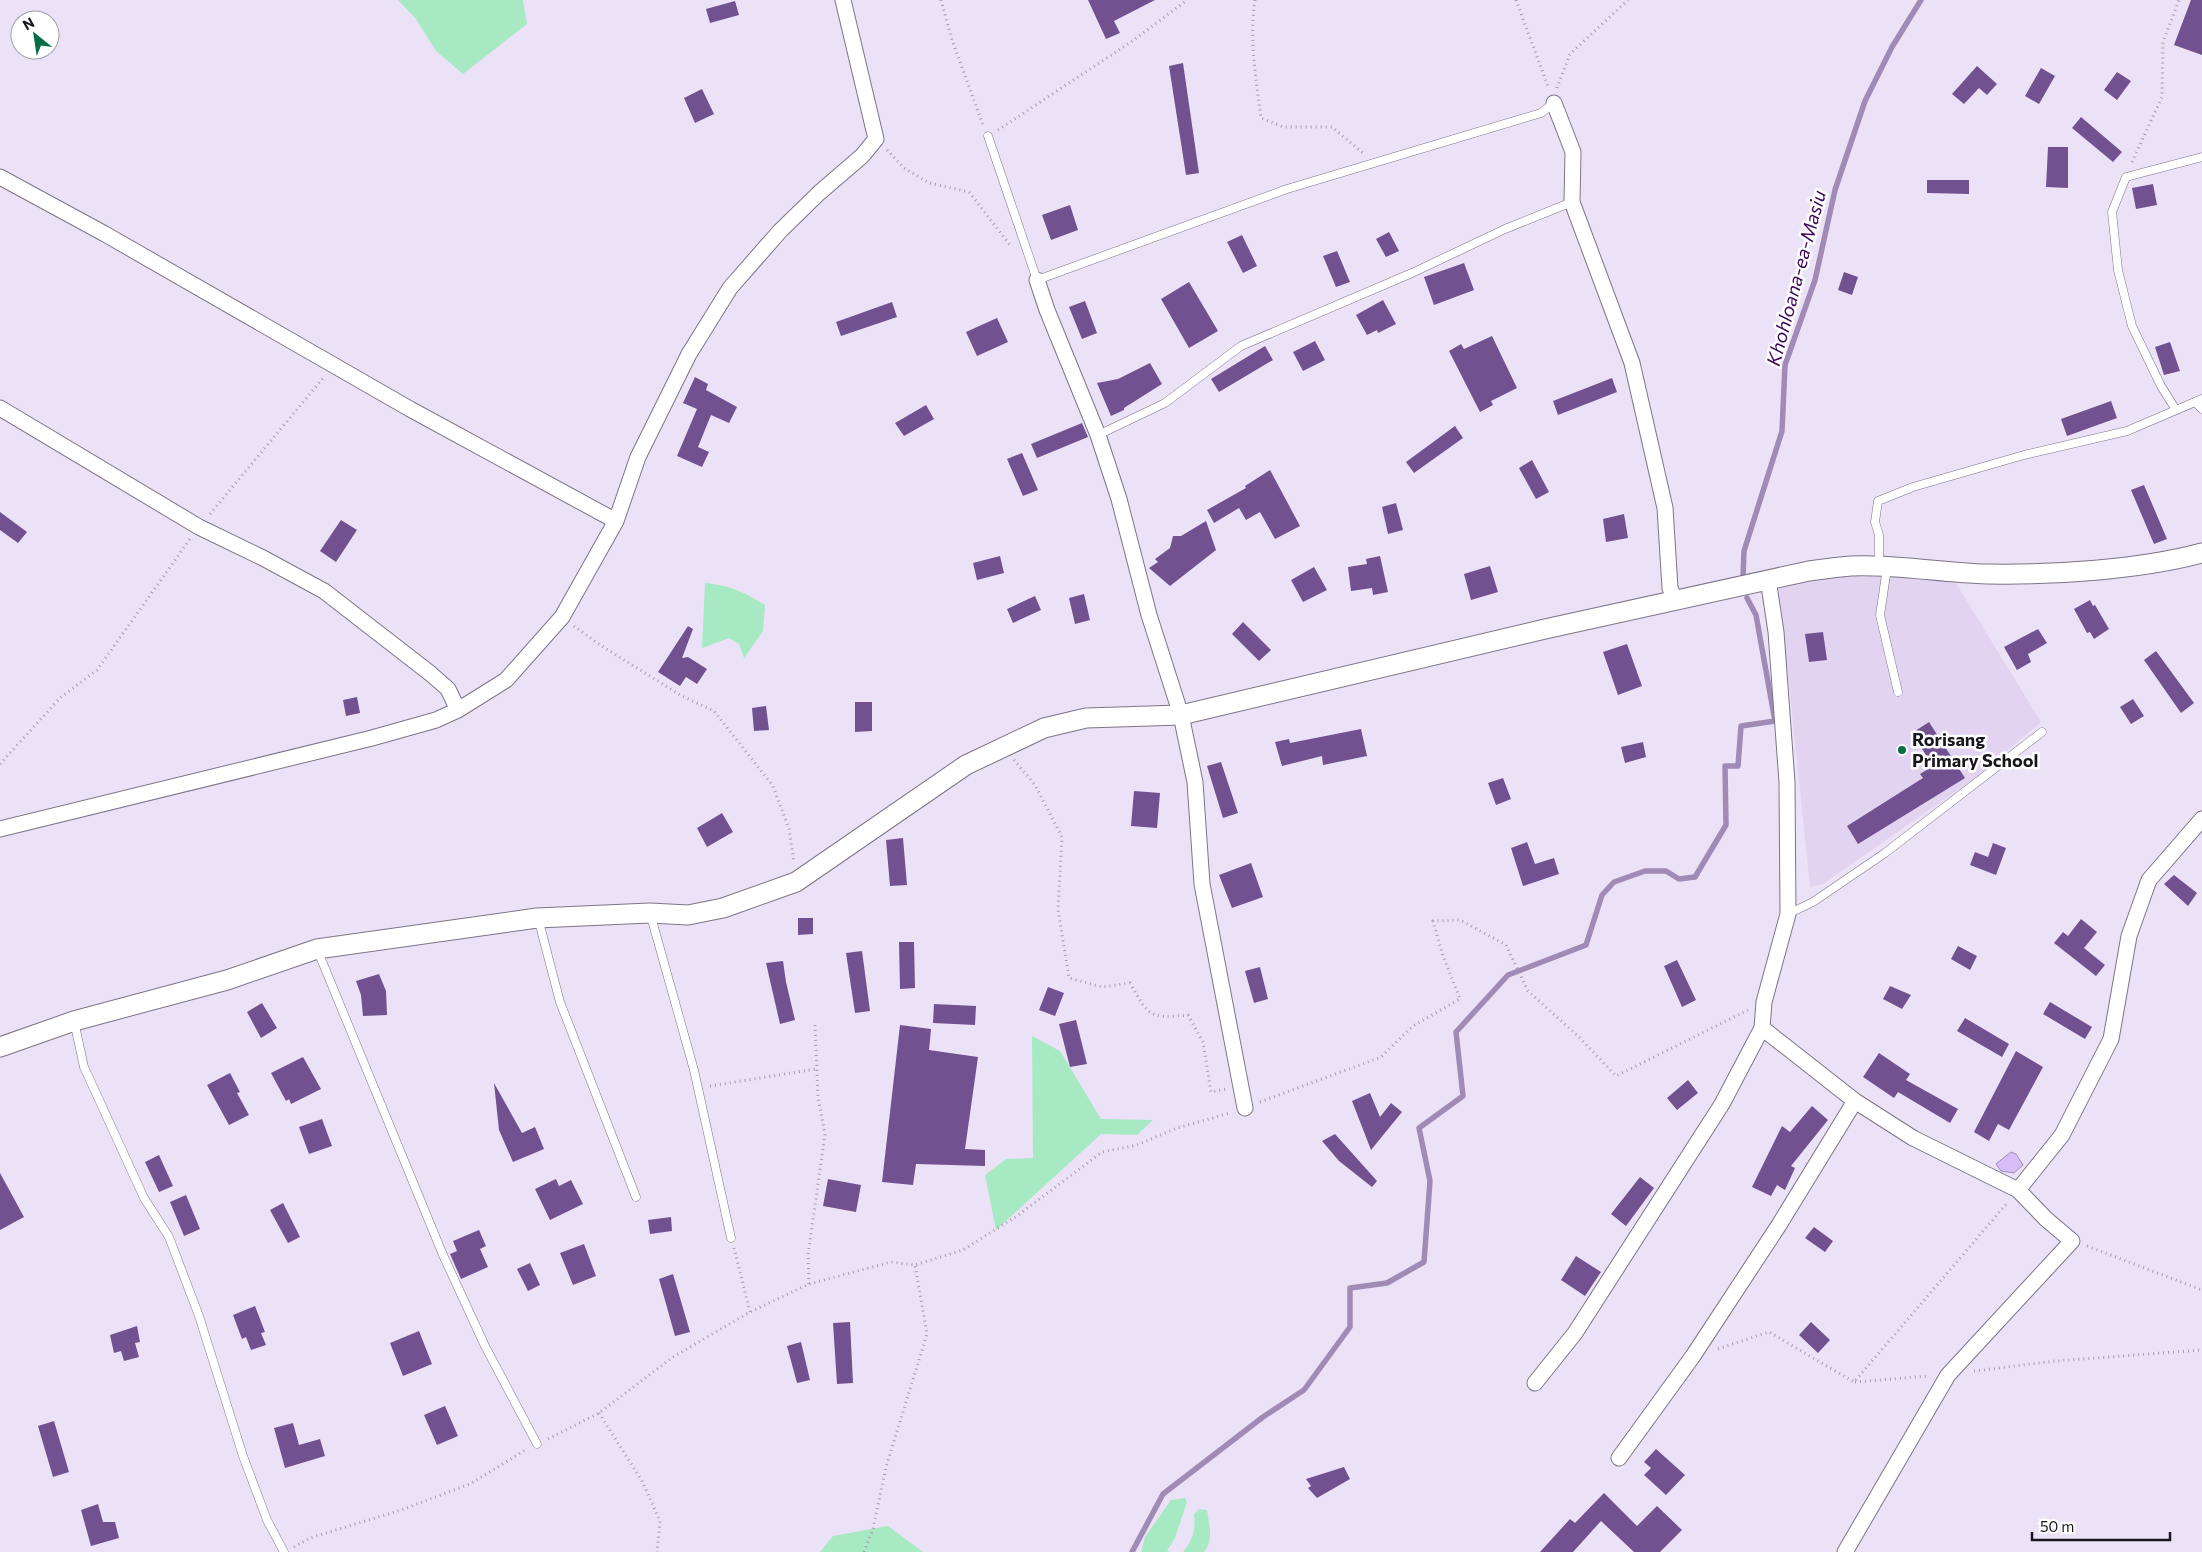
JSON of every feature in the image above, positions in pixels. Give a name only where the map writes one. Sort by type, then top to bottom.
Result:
[{"type":"street","points":[[0,829],[372,738],[436,720],[458,710],[506,680],[562,617],[616,521],[638,457],[690,354],[730,288],[780,231],[818,193],[862,156],[876,139],[843,0]]},
{"type":"street","points":[[1554,103],[1573,152],[1572,202],[1632,363],[1665,508],[1670,588],[1675,600]]},
{"type":"street","points":[[0,177],[616,521]]},
{"type":"street","points":[[1037,280],[1047,310],[1098,435],[1119,499],[1149,615],[1181,715],[1195,782],[1202,884],[1245,1108]]},
{"type":"street","points":[[0,408],[199,527],[264,558],[324,591],[448,689],[458,710]]},
{"type":"street","points":[[0,1047],[74,1021],[226,980],[317,949],[538,918],[650,913],[688,915],[723,908],[796,882],[966,765],[1044,728],[1086,718],[1181,715],[1675,600],[1809,571],[1843,567],[1987,574],[2037,573],[2119,567],[2177,560],[2202,553]]},
{"type":"street","points":[[1535,1383],[1575,1332],[1722,1104],[1762,1028],[1764,1002],[1788,914],[1787,782],[1776,632],[1768,579]]},
{"type":"street","points":[[2018,1190],[2062,1135],[2112,1039],[2129,936],[2149,880],[2202,819]]},
{"type":"street","points":[[1762,1028],[1855,1101],[1913,1138],[2018,1190],[2046,1219],[2072,1241],[1948,1375],[1845,1552]]},
{"type":"street","points":[[1618,1458],[1694,1356],[1779,1225],[1855,1101]]},
{"type":"lane","points":[[988,136],[1037,280],[1278,192],[1541,113],[1554,103]]},
{"type":"lane","points":[[2176,410],[2161,386],[2132,326],[2118,270],[2112,212],[2126,177],[2202,157]]},
{"type":"lane","points":[[1098,435],[1165,403],[1241,346],[1412,273],[1506,229],[1572,202]]},
{"type":"lane","points":[[1898,692],[1880,615],[1883,568],[1879,535],[1875,522],[1878,501],[1913,487],[2024,455],[2127,431],[2198,400],[2202,409]]},
{"type":"lane","points":[[1788,914],[1813,902],[1885,853],[2042,732]]},
{"type":"lane","points":[[650,913],[698,1088],[731,1238]]},
{"type":"lane","points":[[538,918],[560,1002],[636,1197]]},
{"type":"lane","points":[[317,949],[442,1255],[485,1346],[537,1444]]},
{"type":"lane","points":[[74,1021],[84,1067],[144,1198],[169,1237],[199,1316],[243,1456],[267,1520],[284,1552]]},
{"type":"path","points":[[941,0],[952,40],[988,136],[1131,42],[1187,0]]},
{"type":"path","points":[[1255,0],[1252,30],[1261,118],[1283,127],[1332,127],[1374,163]]},
{"type":"path","points":[[1516,0],[1550,93],[1557,88],[1570,54],[1628,0]]},
{"type":"path","points":[[2126,177],[2162,97],[2163,42],[2179,0]]},
{"type":"path","points":[[876,139],[904,168],[929,183],[969,192],[1019,258],[1030,259]]},
{"type":"path","points":[[0,764],[60,698],[97,670],[199,527],[334,365]]},
{"type":"path","points":[[562,617],[600,645],[682,696],[714,710],[772,786],[789,829],[796,882]]},
{"type":"path","points":[[1003,746],[1035,785],[1062,837],[1058,910],[1069,978],[1102,987],[1130,983],[1146,1011],[1163,1018],[1188,1015],[1203,1042],[1211,1092],[1241,1087]]},
{"type":"path","points":[[293,1548],[310,1538],[401,1510],[470,1484],[537,1444],[600,1413],[673,1357],[750,1312],[809,1284],[891,1262],[915,1265],[963,1250],[1018,1216],[1102,1152],[1137,1145],[1177,1128],[1245,1108],[1381,1057],[1413,1026],[1460,999],[1443,956],[1433,921],[1460,920],[1506,945],[1528,991],[1579,1037],[1616,1076],[1764,1002]]},
{"type":"path","points":[[809,1284],[808,1255],[825,1134],[818,1097],[815,1024]]},
{"type":"path","points":[[698,1088],[816,1069]]},
{"type":"path","points":[[1854,1382],[2018,1190]]},
{"type":"path","points":[[731,1238],[750,1312]]},
{"type":"path","points":[[2072,1241],[2202,1290]]},
{"type":"path","points":[[864,1552],[873,1529],[886,1467],[927,1334],[915,1265]]},
{"type":"path","points":[[1694,1356],[1769,1332],[1854,1382],[1948,1375],[2055,1361],[2202,1350]]},
{"type":"path","points":[[600,1413],[642,1481],[660,1521],[657,1552]]},
{"type":"shaded area","name":"Rorisang Primary School","points":[[1839,572],[1954,580],[2041,722],[1975,778],[1823,884],[1810,887],[1779,589]]},
{"type":"shaded area","points":[[2011,1152],[2016,1154],[2023,1165],[2014,1173],[2001,1171],[1996,1164]]},
{"type":"green space","points":[[398,0],[523,0],[527,24],[463,74],[436,51],[416,19]]},
{"type":"green space","points":[[705,583],[721,585],[736,590],[765,605],[763,631],[744,658],[739,644],[729,638],[702,648]]},
{"type":"green space","points":[[1032,1036],[1060,1051],[1101,1119],[1153,1120],[1137,1135],[1101,1134],[996,1230],[985,1175],[1006,1159],[1033,1158]]},
{"type":"green space","points":[[1185,1498],[1187,1502],[1175,1538],[1167,1551],[1171,1552],[1141,1552],[1145,1537],[1171,1500]]},
{"type":"green space","points":[[1199,1509],[1207,1510],[1210,1532],[1209,1542],[1204,1552],[1183,1552],[1191,1539],[1195,1525],[1194,1514]]},
{"type":"green space","points":[[888,1526],[923,1552],[820,1552],[833,1536]]},
{"type":"building","points":[[1088,0],[1155,0],[1114,21],[1120,33],[1106,39]]},
{"type":"building","points":[[2191,0],[2202,0],[2202,55],[2174,45]]},
{"type":"building","points":[[735,1],[739,15],[710,23],[706,9]]},
{"type":"building","points":[[1183,63],[1199,173],[1186,175],[1169,66]]},
{"type":"building","points":[[1977,66],[1997,84],[1987,95],[1979,88],[1964,104],[1952,94]]},
{"type":"building","points":[[2041,68],[2055,76],[2039,104],[2025,96]]},
{"type":"building","points":[[2117,72],[2131,81],[2117,100],[2104,90]]},
{"type":"building","points":[[702,89],[714,114],[695,123],[684,98]]},
{"type":"building","points":[[2081,117],[2122,152],[2113,162],[2072,128]]},
{"type":"building","points":[[2048,147],[2068,147],[2068,188],[2046,187]]},
{"type":"building","points":[[1927,180],[1969,180],[1969,194],[1927,193]]},
{"type":"building","points":[[2153,184],[2157,205],[2136,209],[2132,188]]},
{"type":"building","points":[[1070,205],[1078,230],[1051,240],[1042,215]]},
{"type":"building","points":[[1389,232],[1399,251],[1386,257],[1376,239]]},
{"type":"building","points":[[1242,235],[1257,266],[1243,273],[1227,242]]},
{"type":"building","points":[[1337,251],[1350,282],[1336,287],[1323,256]]},
{"type":"building","points":[[1464,263],[1474,290],[1434,305],[1424,277]]},
{"type":"building","points":[[1844,272],[1858,277],[1852,295],[1838,290]]},
{"type":"building","points":[[1189,282],[1218,331],[1189,348],[1161,299]]},
{"type":"building","points":[[1383,300],[1396,324],[1378,333],[1377,330],[1367,335],[1356,315]]},
{"type":"building","points":[[1085,301],[1097,333],[1082,339],[1069,307]]},
{"type":"building","points":[[892,302],[897,317],[841,336],[836,322]]},
{"type":"building","points":[[997,318],[1008,342],[977,356],[966,332]]},
{"type":"building","points":[[1492,336],[1517,388],[1491,401],[1493,405],[1480,412],[1449,351],[1461,344],[1464,349]]},
{"type":"building","points":[[1315,341],[1325,360],[1303,371],[1293,352]]},
{"type":"building","points":[[2170,342],[2180,371],[2164,375],[2155,347]]},
{"type":"building","points":[[1265,346],[1273,360],[1219,392],[1211,379]]},
{"type":"building","points":[[1150,363],[1162,384],[1124,408],[1124,410],[1111,416],[1097,383],[1118,379]]},
{"type":"building","points":[[695,377],[708,384],[706,390],[737,407],[729,423],[711,415],[698,447],[709,452],[702,467],[677,456],[697,409],[683,403]]},
{"type":"building","points":[[1612,378],[1617,392],[1558,415],[1553,401]]},
{"type":"building","points":[[2111,401],[2117,418],[2067,436],[2061,419]]},
{"type":"building","points":[[926,405],[934,419],[904,436],[895,423]]},
{"type":"building","points":[[1082,423],[1088,437],[1037,458],[1031,444]]},
{"type":"building","points":[[1455,426],[1463,438],[1414,473],[1406,462]]},
{"type":"building","points":[[1022,453],[1038,490],[1023,496],[1007,459]]},
{"type":"building","points":[[1532,460],[1549,492],[1536,499],[1519,468]]},
{"type":"building","points":[[1270,470],[1300,526],[1275,539],[1260,512],[1246,520],[1239,508],[1214,523],[1207,510],[1246,488],[1245,486]]},
{"type":"building","points":[[2144,485],[2167,539],[2154,544],[2131,490]]},
{"type":"building","points":[[1396,503],[1403,530],[1388,534],[1382,507]]},
{"type":"building","points":[[0,512],[27,532],[18,543],[0,530]]},
{"type":"building","points":[[1624,514],[1628,538],[1606,542],[1603,519]]},
{"type":"building","points":[[341,520],[357,530],[336,562],[320,551]]},
{"type":"building","points":[[1206,521],[1216,550],[1170,586],[1149,568],[1158,562],[1155,559],[1170,548],[1173,536],[1181,536]]},
{"type":"building","points":[[1000,556],[1004,573],[977,580],[973,563]]},
{"type":"building","points":[[1380,556],[1388,592],[1373,595],[1372,588],[1351,591],[1348,567],[1367,564],[1366,559]]},
{"type":"building","points":[[1490,566],[1498,592],[1471,600],[1464,574]]},
{"type":"building","points":[[1314,567],[1327,590],[1303,602],[1291,580]]},
{"type":"building","points":[[1084,594],[1090,620],[1075,624],[1069,598]]},
{"type":"building","points":[[1035,596],[1041,610],[1013,623],[1007,609]]},
{"type":"building","points":[[2090,600],[2109,629],[2094,639],[2090,632],[2087,633],[2074,609]]},
{"type":"building","points":[[1243,622],[1271,650],[1259,661],[1232,634]]},
{"type":"building","points":[[688,626],[693,629],[682,658],[688,657],[707,669],[697,684],[686,677],[680,686],[658,672]]},
{"type":"building","points":[[2038,629],[2047,643],[2028,654],[2031,662],[2017,670],[2004,647]]},
{"type":"building","points":[[1823,632],[1827,660],[1809,662],[1805,634]]},
{"type":"building","points":[[1627,644],[1642,686],[1618,695],[1603,652]]},
{"type":"building","points":[[2156,651],[2194,703],[2181,713],[2144,660]]},
{"type":"building","points":[[357,697],[360,713],[346,716],[343,700]]},
{"type":"building","points":[[2133,699],[2144,716],[2131,724],[2120,707]]},
{"type":"building","points":[[855,702],[872,702],[872,731],[855,732]]},
{"type":"building","points":[[766,706],[769,730],[754,731],[752,708]]},
{"type":"building","points":[[1929,722],[1965,778],[1858,844],[1847,826],[1923,778],[1920,774],[1933,766],[1912,733]]},
{"type":"building","points":[[1361,729],[1367,756],[1323,765],[1322,756],[1282,766],[1275,742],[1289,739],[1290,743]]},
{"type":"building","points":[[1643,742],[1646,757],[1625,763],[1621,747]]},
{"type":"building","points":[[1221,762],[1238,813],[1223,818],[1207,766]]},
{"type":"building","points":[[1503,778],[1511,799],[1496,805],[1488,783]]},
{"type":"building","points":[[1134,791],[1160,793],[1157,828],[1131,826]]},
{"type":"building","points":[[722,813],[733,832],[707,847],[697,828]]},
{"type":"building","points":[[903,838],[907,885],[890,886],[886,840]]},
{"type":"building","points":[[1527,842],[1535,864],[1554,858],[1559,874],[1523,886],[1511,848]]},
{"type":"building","points":[[1993,843],[2006,848],[1996,875],[1970,865],[1975,852],[1988,857]]},
{"type":"building","points":[[1251,863],[1263,897],[1232,908],[1219,875]]},
{"type":"building","points":[[2174,875],[2197,893],[2188,906],[2164,884]]},
{"type":"building","points":[[798,918],[813,918],[813,934],[798,935]]},
{"type":"building","points":[[2081,919],[2097,932],[2084,948],[2105,965],[2096,976],[2054,943],[2063,932],[2068,936]]},
{"type":"building","points":[[899,942],[914,942],[915,988],[900,989]]},
{"type":"building","points":[[1958,946],[1977,956],[1970,970],[1951,959]]},
{"type":"building","points":[[862,951],[870,1011],[855,1013],[846,953]]},
{"type":"building","points":[[1677,960],[1696,1000],[1682,1007],[1664,966]]},
{"type":"building","points":[[783,961],[795,1020],[780,1024],[766,963]]},
{"type":"building","points":[[1260,967],[1268,999],[1254,1003],[1245,971]]},
{"type":"building","points":[[379,974],[386,991],[387,1015],[363,1016],[361,995],[356,981]]},
{"type":"building","points":[[1890,986],[1911,995],[1902,1009],[1883,999]]},
{"type":"building","points":[[1048,987],[1064,993],[1055,1016],[1039,1010]]},
{"type":"building","points":[[2050,1002],[2092,1027],[2085,1039],[2043,1014]]},
{"type":"building","points":[[262,1003],[277,1028],[261,1038],[247,1012]]},
{"type":"building","points":[[934,1004],[976,1006],[975,1025],[933,1023]]},
{"type":"building","points":[[1965,1018],[2009,1044],[2002,1057],[1957,1031]]},
{"type":"building","points":[[1076,1020],[1087,1064],[1070,1067],[1059,1024]]},
{"type":"building","points":[[900,1025],[931,1029],[929,1050],[978,1057],[965,1149],[985,1150],[985,1166],[916,1164],[913,1185],[882,1182]]},
{"type":"building","points":[[2016,1051],[2043,1067],[2009,1130],[1998,1124],[1989,1141],[1974,1132]]},
{"type":"building","points":[[1879,1053],[1910,1074],[1906,1080],[1958,1109],[1950,1123],[1898,1092],[1894,1098],[1863,1077]]},
{"type":"building","points":[[303,1057],[321,1089],[291,1104],[289,1099],[286,1101],[271,1073]]},
{"type":"building","points":[[230,1073],[240,1092],[237,1093],[249,1115],[229,1125],[207,1085]]},
{"type":"building","points":[[1688,1080],[1698,1093],[1677,1110],[1667,1098]]},
{"type":"building","points":[[494,1083],[522,1133],[535,1127],[544,1149],[513,1162],[499,1130]]},
{"type":"building","points":[[1370,1093],[1380,1117],[1391,1103],[1402,1112],[1371,1150],[1352,1101]]},
{"type":"building","points":[[1812,1106],[1828,1120],[1791,1166],[1795,1168],[1785,1190],[1777,1185],[1771,1196],[1752,1187],[1782,1126],[1790,1132]]},
{"type":"building","points":[[322,1119],[332,1146],[309,1154],[299,1127]]},
{"type":"building","points":[[1335,1134],[1377,1181],[1372,1187],[1339,1161],[1322,1141]]},
{"type":"building","points":[[159,1155],[173,1186],[159,1192],[145,1162]]},
{"type":"building","points":[[0,1173],[24,1217],[0,1230]]},
{"type":"building","points":[[1640,1177],[1654,1188],[1626,1226],[1611,1214]]},
{"type":"building","points":[[556,1179],[559,1186],[571,1180],[583,1204],[550,1220],[535,1189]]},
{"type":"building","points":[[828,1179],[861,1185],[856,1212],[823,1206]]},
{"type":"building","points":[[186,1195],[200,1229],[184,1236],[170,1202]]},
{"type":"building","points":[[283,1203],[300,1237],[288,1243],[270,1210]]},
{"type":"building","points":[[671,1217],[672,1231],[650,1234],[648,1220]]},
{"type":"building","points":[[1814,1227],[1833,1241],[1825,1252],[1805,1238]]},
{"type":"building","points":[[479,1230],[486,1246],[480,1249],[488,1267],[461,1279],[450,1254],[457,1251],[453,1241]]},
{"type":"building","points":[[584,1244],[596,1276],[573,1285],[560,1253]]},
{"type":"building","points":[[1576,1256],[1601,1272],[1585,1296],[1561,1280]]},
{"type":"building","points":[[530,1263],[540,1285],[528,1291],[517,1269]]},
{"type":"building","points":[[673,1274],[690,1332],[675,1336],[659,1279]]},
{"type":"building","points":[[255,1306],[265,1332],[261,1333],[266,1345],[251,1350],[246,1337],[242,1339],[233,1315]]},
{"type":"building","points":[[850,1322],[853,1383],[837,1384],[833,1323]]},
{"type":"building","points":[[1811,1322],[1830,1340],[1818,1353],[1799,1335]]},
{"type":"building","points":[[137,1326],[140,1342],[135,1343],[139,1357],[124,1361],[121,1351],[114,1353],[110,1335]]},
{"type":"building","points":[[419,1331],[432,1364],[403,1376],[390,1343]]},
{"type":"building","points":[[801,1342],[810,1380],[797,1383],[787,1346]]},
{"type":"building","points":[[445,1406],[458,1436],[437,1445],[424,1415]]},
{"type":"building","points":[[54,1421],[69,1472],[53,1477],[38,1426]]},
{"type":"building","points":[[293,1423],[299,1445],[320,1439],[325,1456],[285,1468],[274,1428]]},
{"type":"building","points":[[1656,1449],[1685,1475],[1666,1495],[1644,1475],[1651,1468],[1644,1462]]},
{"type":"building","points":[[1344,1467],[1350,1479],[1317,1498],[1308,1488],[1311,1486],[1306,1479]]},
{"type":"building","points":[[1604,1493],[1637,1526],[1657,1506],[1682,1530],[1660,1552],[1634,1552],[1601,1521],[1573,1552],[1540,1552],[1570,1519],[1575,1523]]},
{"type":"building","points":[[98,1504],[103,1522],[115,1522],[119,1538],[91,1546],[81,1510]]},
{"type":"waterway","name":"Khohloana-ea-Masiu","points":[[1743,577],[1744,551],[1782,431],[1785,365],[1815,280],[1835,190],[1865,101],[1892,47],[1921,0]]},
{"type":"waterway","name":"Khohloana-ea-Masiu","points":[[1132,1552],[1163,1494],[1263,1417],[1304,1390],[1350,1327],[1350,1288],[1387,1283],[1424,1262],[1430,1181],[1419,1128],[1463,1096],[1456,1032],[1508,975],[1586,945],[1602,895],[1614,882],[1645,871],[1666,871],[1679,879],[1695,877],[1726,825],[1725,766],[1738,766],[1741,726],[1775,721],[1756,615],[1747,598]]},
{"type":"place","name":"Rorisang Primary School","points":[[1902,750]]}]
